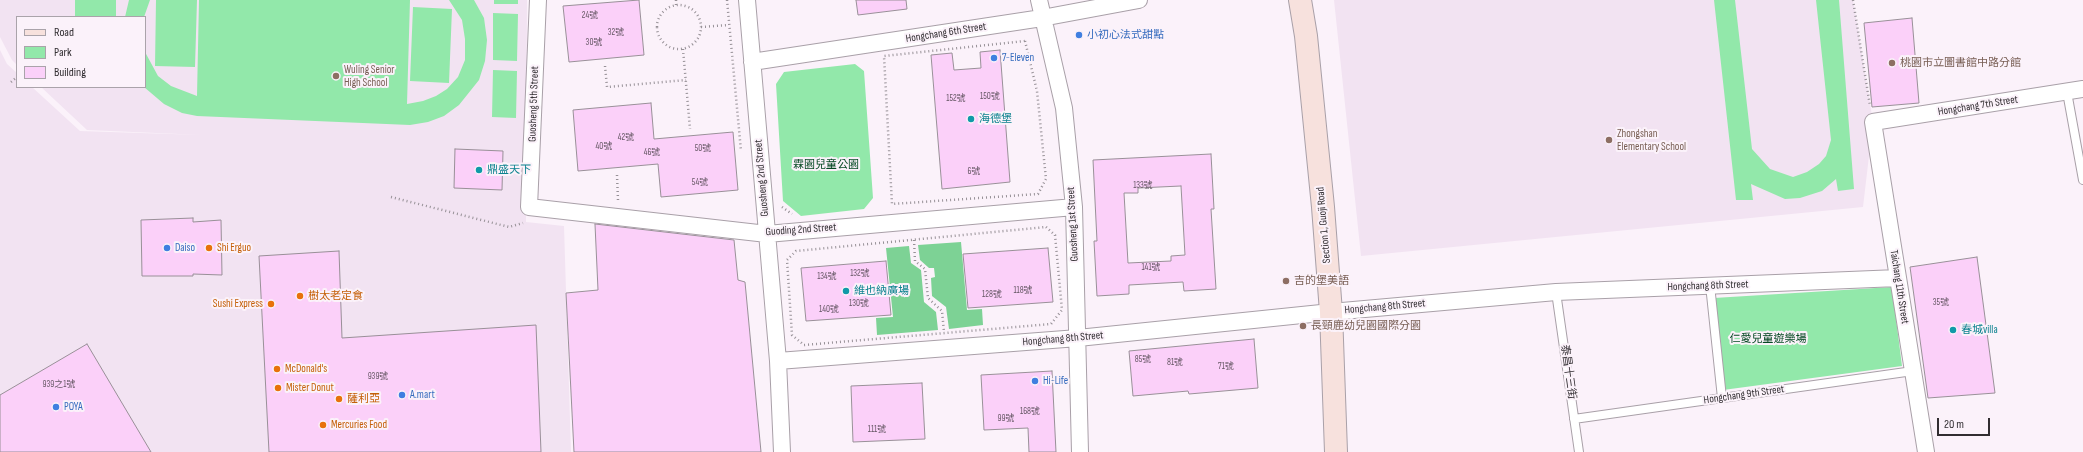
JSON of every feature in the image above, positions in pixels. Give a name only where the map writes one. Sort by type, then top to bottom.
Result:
[{"type":"street","name":"Guosheng 5th Street","points":[[530,214],[538,0]]},
{"type":"street","name":"Guosheng 2nd Street","points":[[747,0],[778,361],[782,452]]},
{"type":"street","name":"Guosheng 1st Street","points":[[1039,0],[1064,108],[1074,207],[1080,452]]},
{"type":"street","name":"Hongchang 6th Street","points":[[752,62],[1042,18],[1139,0]]},
{"type":"street","name":"Section 1, Guoji Road","points":[[1300,0],[1306,36],[1323,207],[1331,312],[1336,452]]},
{"type":"street","name":"Hongchang 7th Street","points":[[1873,122],[2075,90]]},
{"type":"street","name":"Taichang 11th Street","points":[[1873,122],[1926,452]]},
{"type":"street","name":"Guoding 2nd Street","points":[[530,214],[767,234],[1074,207]]},
{"type":"street","name":"Hongchang 8th Street","points":[[778,361],[1078,338],[1331,312],[1556,292],[1898,278]]},
{"type":"lane","points":[[2075,90],[2083,180]]},
{"type":"lane","points":[[1710,285],[1722,398]]},
{"type":"lane","name":"泰昌十三街","points":[[1556,292],[1579,452]]},
{"type":"lane","name":"Hongchang 9th Street","points":[[1574,419],[1913,371]]},
{"type":"path","points":[[676,0],[676,5]]},
{"type":"path","points":[[727,0],[742,156]]},
{"type":"path","points":[[1853,0],[1873,122]]},
{"type":"path","points":[[676,5],[683,5],[696,13],[701,27],[696,41],[683,49],[668,47],[662,42],[656,30],[659,16],[670,7],[676,5]]},
{"type":"path","points":[[701,27],[729,25]]},
{"type":"path","points":[[876,56],[1025,41],[1037,91],[1046,179],[1038,194],[892,204],[885,207]]},
{"type":"path","points":[[683,49],[690,129]]},
{"type":"path","points":[[884,56],[892,204]]},
{"type":"path","points":[[605,66],[607,87],[686,80]]},
{"type":"path","points":[[11,82],[16,78]]},
{"type":"path","points":[[616,175],[618,205]]},
{"type":"path","points":[[391,197],[509,228],[530,214]]},
{"type":"path","points":[[780,205],[796,217]]},
{"type":"path","points":[[1046,227],[1055,235],[1062,310],[1051,324],[944,334],[804,345],[792,336],[787,260],[796,251],[914,239],[1046,227]]},
{"type":"path","points":[[914,239],[915,261],[925,269],[928,298],[942,311],[944,334]]},
{"type":"shaded area","points":[[0,0],[527,0],[526,222],[564,226],[571,452],[0,452],[0,50],[7,64],[16,72],[16,88],[33,88],[80,131],[202,135],[87,130],[42,88],[146,88],[146,16],[16,16],[16,64],[12,60],[0,37]]},
{"type":"shaded area","name":"Zhongshan Elementary School","points":[[1334,0],[1853,0],[1873,122],[1863,207],[1361,256]]},
{"type":"green space","points":[[75,0],[116,0],[116,16],[75,16]]},
{"type":"green space","points":[[129,0],[150,0],[144,16],[125,16]]},
{"type":"green space","points":[[156,0],[197,0],[195,67],[155,66]]},
{"type":"green space","points":[[199,0],[410,0],[407,104],[423,101],[436,96],[447,89],[458,77],[465,60],[465,39],[462,20],[449,0],[474,0],[484,18],[487,40],[485,61],[479,80],[459,105],[444,116],[428,122],[410,125],[197,116],[182,113],[164,104],[145,88],[146,54],[158,76],[171,86],[197,96]]},
{"type":"green space","points":[[494,0],[518,0],[518,4],[494,4]]},
{"type":"green space","points":[[1714,0],[1735,0],[1752,149],[1770,169],[1793,177],[1807,172],[1819,164],[1826,156],[1831,140],[1816,0],[1839,0],[1854,189],[1838,191],[1836,179],[1822,191],[1800,198],[1785,199],[1751,184],[1753,200],[1736,200]]},
{"type":"green space","points":[[413,7],[452,9],[449,83],[410,81]]},
{"type":"green space","points":[[493,13],[518,14],[517,61],[493,60]]},
{"type":"green space","name":"霖園兒童公園","points":[[855,64],[864,71],[873,198],[864,209],[801,216],[783,201],[776,84],[784,72]]},
{"type":"green space","points":[[493,70],[517,71],[516,118],[492,117]]},
{"type":"green space","points":[[961,242],[967,310],[982,309],[983,325],[949,329],[946,307],[932,296],[931,278],[935,277],[934,268],[929,268],[920,260],[918,245]]},
{"type":"green space","points":[[909,246],[911,263],[921,270],[924,302],[936,312],[938,330],[877,335],[876,318],[893,317],[886,248]]},
{"type":"green space","name":"仁愛兒童遊樂場","points":[[1892,287],[1902,366],[1723,390],[1714,298]]},
{"type":"building","points":[[639,0],[644,55],[569,62],[563,6]]},
{"type":"building","points":[[856,0],[906,0],[907,9],[858,15]]},
{"type":"building","name":"桃園市立圖書館中路分館","points":[[1912,18],[1919,103],[1872,107],[1864,23]]},
{"type":"building","name":"海德堡","points":[[1000,50],[1010,182],[942,189],[931,55],[952,53],[954,70],[981,68],[980,52]]},
{"type":"building","points":[[651,103],[654,139],[733,132],[738,190],[661,197],[658,164],[578,171],[573,110]]},
{"type":"building","name":"鼎盛天下","points":[[455,149],[503,151],[502,190],[454,188]]},
{"type":"building","points":[[1211,154],[1214,209],[1211,209],[1216,289],[1184,291],[1183,282],[1129,285],[1129,294],[1097,296],[1094,241],[1097,241],[1093,160]],"holes":[[[1181,186],[1185,255],[1171,256],[1171,261],[1128,263],[1124,193],[1138,193],[1138,188]]]},
{"type":"building","name":"Daiso","points":[[193,218],[193,222],[221,220],[222,275],[193,274],[193,276],[142,276],[141,220]]},
{"type":"building","points":[[595,224],[734,240],[738,280],[745,282],[761,452],[574,452],[566,293],[598,290]]},
{"type":"building","points":[[1048,248],[1053,302],[968,308],[963,254]]},
{"type":"building","name":"A.mart","points":[[339,251],[342,338],[536,325],[541,452],[269,452],[259,256]]},
{"type":"building","name":"春城villa","points":[[1977,257],[1995,393],[1928,398],[1910,267]]},
{"type":"building","name":"維也納廣場","points":[[886,261],[891,315],[806,321],[801,268]]},
{"type":"building","points":[[1254,339],[1258,388],[1189,394],[1188,391],[1133,396],[1129,351]]},
{"type":"building","points":[[87,344],[151,452],[0,452],[0,395]]},
{"type":"building","points":[[1052,371],[1056,452],[1029,452],[1028,428],[984,430],[981,375]]},
{"type":"building","points":[[922,383],[925,439],[853,442],[851,386]]},
{"type":"place","name":"小初心法式甜點","points":[[1079,35]]},
{"type":"place","name":"7-Eleven","points":[[994,58]]},
{"type":"place","name":"桃園市立圖書館中路分館","points":[[1892,63]]},
{"type":"place","name":"Wuling Senior High School","points":[[336,76]]},
{"type":"place","name":"海德堡","points":[[971,119]]},
{"type":"place","name":"Zhongshan Elementary School","points":[[1609,140]]},
{"type":"place","name":"鼎盛天下","points":[[479,170]]},
{"type":"place","name":"Daiso","points":[[167,248]]},
{"type":"place","name":"Shi Erguo","points":[[209,248]]},
{"type":"place","name":"吉的堡美語","points":[[1286,281]]},
{"type":"place","name":"維也納廣場","points":[[846,291]]},
{"type":"place","name":"樹太老定食","points":[[300,296]]},
{"type":"place","name":"Sushi Express","points":[[271,304]]},
{"type":"place","name":"長頸鹿幼兒園國際分園","points":[[1303,326]]},
{"type":"place","name":"春城villa","points":[[1953,330]]},
{"type":"place","name":"McDonald's","points":[[277,369]]},
{"type":"place","name":"Hi-Life","points":[[1035,381]]},
{"type":"place","name":"Mister Donut","points":[[278,388]]},
{"type":"place","name":"A.mart","points":[[402,395]]},
{"type":"place","name":"薩利亞","points":[[339,399]]},
{"type":"place","name":"POYA","points":[[56,407]]},
{"type":"place","name":"Mercuries Food","points":[[323,425]]}]
